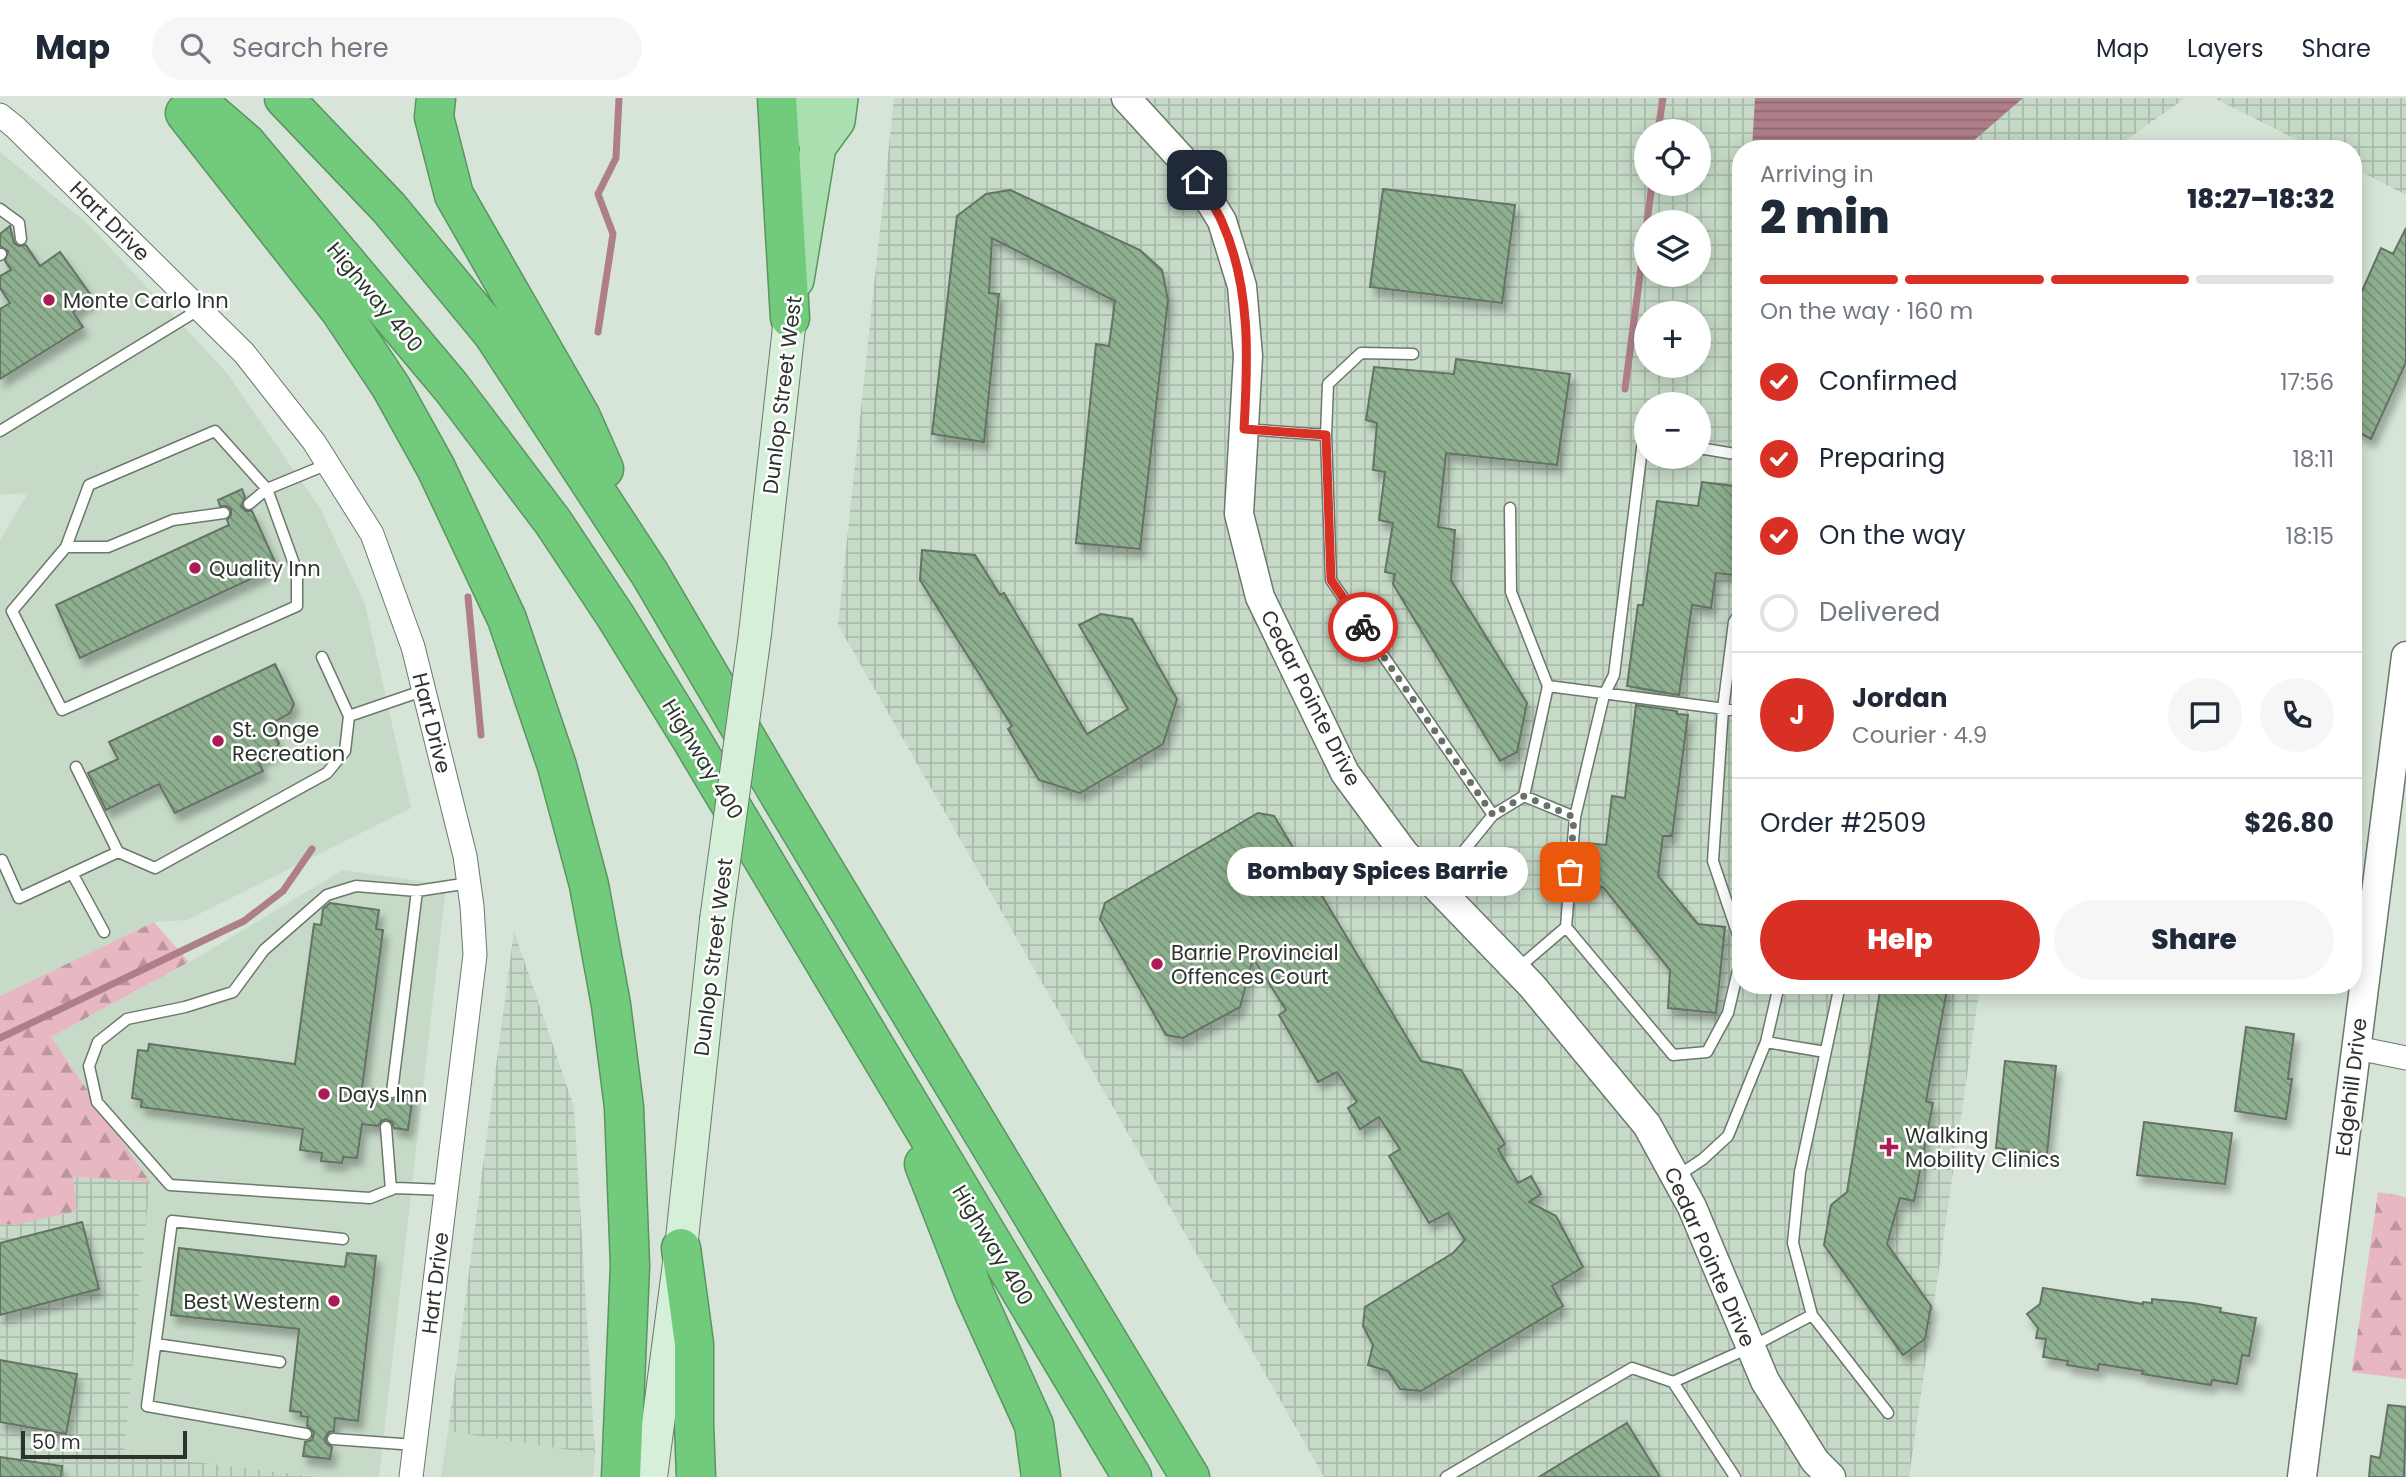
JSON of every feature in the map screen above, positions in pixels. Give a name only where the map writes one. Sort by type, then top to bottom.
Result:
[{"type":"highway","points":[[173,98],[339,309],[391,387],[436,468],[507,618],[557,766],[589,886],[611,1005],[625,1107],[630,1266],[621,1477]]},
{"type":"highway","name":"Highway 400","points":[[194,98],[246,143],[451,387],[553,522],[690,737],[1132,1477]]},
{"type":"highway","points":[[284,98],[389,208],[494,334],[650,574],[783,801],[1190,1477]]},
{"type":"highway","points":[[436,98],[435,117],[454,195],[581,417],[650,574]]},
{"type":"highway","points":[[777,98],[790,318]]},
{"type":"highway","points":[[884,1061],[975,1294],[1034,1425],[1041,1477]]},
{"type":"highway","points":[[681,1248],[694,1345],[696,1477]]},
{"type":"main road","name":"Dunlop Street West","points":[[652,1477],[681,1248],[716,920],[755,634],[790,318],[818,147],[809,118],[812,98]]},
{"type":"main road","name":"Dunlop Street West","points":[[818,147],[837,121],[840,98]]},
{"type":"street","name":"Cedar Pointe Drive","points":[[1126,98],[1189,167],[1222,221],[1242,286],[1248,356],[1239,514],[1261,597],[1345,773],[1404,853],[1517,969],[1647,1125],[1692,1207],[1765,1381],[1815,1461],[1831,1477]]},
{"type":"street","name":"Hart Drive","points":[[0,116],[15,127],[244,354],[314,442],[372,534],[413,647],[465,856],[475,956],[411,1477]]},
{"type":"street","name":"Edgehill Drive","points":[[2302,1477],[2406,656]]},
{"type":"street","points":[[2357,1048],[2406,1058]]},
{"type":"lane","points":[[0,209],[19,223],[22,239]]},
{"type":"lane","points":[[0,431],[200,309]]},
{"type":"lane","points":[[1413,354],[1361,353],[1328,384],[1326,435],[1331,580],[1493,815]]},
{"type":"lane","points":[[1244,429],[1326,435]]},
{"type":"lane","points":[[215,431],[267,489],[297,572],[297,606],[62,710],[12,611],[66,547],[89,485],[215,431]]},
{"type":"lane","points":[[1711,450],[1732,453]]},
{"type":"lane","points":[[248,504],[267,489],[328,464]]},
{"type":"lane","points":[[1639,469],[1614,675],[1604,695],[1574,817],[1566,928],[1673,1055],[1707,1052],[1728,1013],[1732,994]]},
{"type":"lane","points":[[1436,885],[1493,815],[1524,796],[1548,687],[1511,592],[1510,508]]},
{"type":"lane","points":[[66,547],[108,547],[173,520],[223,513]]},
{"type":"lane","points":[[1732,638],[1723,709],[1713,861],[1732,917]]},
{"type":"lane","points":[[76,767],[118,852],[155,868],[327,773],[345,751],[349,716],[322,657]]},
{"type":"lane","points":[[1548,687],[1732,710]]},
{"type":"lane","points":[[349,716],[425,690]]},
{"type":"lane","points":[[1524,796],[1574,817]]},
{"type":"lane","points":[[2,860],[19,898],[118,852]]},
{"type":"lane","points":[[72,873],[104,932]]},
{"type":"lane","points":[[446,1190],[391,1190],[370,1198],[170,1185],[97,1102],[89,1066],[98,1042],[127,1018],[186,1007],[233,992],[264,950],[327,895],[356,886],[417,891],[469,883]]},
{"type":"lane","points":[[392,1092],[417,891]]},
{"type":"lane","points":[[1517,969],[1566,928]]},
{"type":"lane","points":[[1675,1177],[1703,1160],[1728,1136],[1766,1042],[1777,994]]},
{"type":"lane","points":[[1838,994],[1800,1172],[1793,1243],[1812,1315],[1888,1413]]},
{"type":"lane","points":[[1766,1042],[1825,1052]]},
{"type":"lane","points":[[386,1127],[391,1190]]},
{"type":"lane","points":[[306,1434],[147,1406],[172,1221],[343,1239]]},
{"type":"lane","points":[[1673,1382],[1751,1347],[1812,1315]]},
{"type":"lane","points":[[156,1344],[280,1362]]},
{"type":"lane","points":[[1446,1477],[1632,1368],[1673,1382],[1735,1477]]},
{"type":"lane","points":[[333,1439],[415,1445]]},
{"type":"shaded area","points":[[894,98],[2185,98],[2127,140],[1732,140],[1732,994],[1979,994],[1909,1477],[1324,1477],[838,625]]},
{"type":"shaded area","points":[[1755,98],[2023,98],[1974,140],[1753,140]]},
{"type":"shaded area","points":[[2214,98],[2406,98],[2406,195],[2362,172],[2362,140],[2297,140]]},
{"type":"shaded area","points":[[0,152],[88,224],[227,373],[320,508],[365,604],[411,808],[187,920],[154,922],[0,996],[0,540],[28,493],[0,495]]},
{"type":"shaded area","points":[[343,870],[446,885],[379,1477],[317,1477],[124,1453],[150,1183],[51,1037],[190,962]]},
{"type":"shaded area","points":[[514,931],[574,1107],[595,1454],[448,1431]]},
{"type":"shaded area","points":[[72,1177],[150,1182],[124,1453],[317,1477],[0,1477],[0,1224],[15,1225]]},
{"type":"shaded area","points":[[448,1431],[595,1454],[593,1477],[441,1477]]},
{"type":"green space","points":[[154,922],[189,962],[51,1037],[150,1182],[73,1177],[77,1211],[15,1225],[0,1224],[0,996]]},
{"type":"green space","points":[[2378,1192],[2406,1197],[2406,1379],[2352,1372]]},
{"type":"building","points":[[1383,189],[1515,205],[1502,303],[1370,287]]},
{"type":"building","points":[[1010,190],[1140,250],[1162,270],[1168,300],[1140,549],[1076,543],[1096,344],[1109,346],[1115,301],[992,238],[989,293],[999,294],[984,442],[932,434],[957,216],[986,194]]},
{"type":"building","name":"Monte Carlo Inn","points":[[10,226],[14,243],[19,246],[26,245],[40,266],[60,252],[93,298],[73,312],[83,327],[0,379],[0,309],[10,303],[0,288],[0,276],[11,270],[5,261],[8,251],[0,246],[0,234]]},
{"type":"building","points":[[2406,228],[2406,362],[2371,439],[2362,434],[2362,291],[2381,248],[2393,254]]},
{"type":"building","points":[[1456,359],[1570,374],[1557,465],[1446,453],[1438,527],[1455,530],[1451,580],[1527,703],[1517,752],[1500,761],[1393,584],[1395,574],[1385,572],[1393,523],[1379,520],[1385,472],[1373,470],[1377,423],[1366,420],[1374,367],[1454,374]]},
{"type":"building","points":[[1702,482],[1732,486],[1732,575],[1716,573],[1711,608],[1692,605],[1679,695],[1627,686],[1638,605],[1643,605],[1657,501],[1698,506]]},
{"type":"building","points":[[242,489],[245,497],[241,506],[246,511],[252,511],[275,562],[264,567],[266,572],[80,658],[56,605],[229,525],[227,520],[231,509],[220,506],[218,500]]},
{"type":"building","points":[[922,550],[975,555],[1000,595],[1004,593],[1087,734],[1128,709],[1079,625],[1101,614],[1132,619],[1177,699],[1163,744],[1080,793],[1039,780],[1008,729],[1012,726],[920,580]]},
{"type":"building","points":[[275,664],[294,704],[290,713],[269,725],[279,743],[275,752],[258,760],[263,771],[175,813],[159,784],[106,810],[88,773],[118,759],[109,742]]},
{"type":"building","points":[[1636,705],[1688,715],[1672,836],[1663,836],[1658,876],[1698,924],[1725,927],[1716,1013],[1668,1008],[1670,970],[1603,887],[1582,884],[1587,843],[1606,845],[1612,796],[1625,798]]},
{"type":"building","points":[[1258,813],[1274,816],[1421,1061],[1461,1070],[1505,1144],[1498,1149],[1518,1183],[1531,1176],[1541,1194],[1529,1202],[1556,1216],[1583,1267],[1552,1286],[1563,1306],[1421,1391],[1400,1389],[1388,1371],[1368,1365],[1373,1345],[1363,1326],[1365,1307],[1453,1253],[1465,1240],[1448,1213],[1429,1223],[1389,1156],[1400,1149],[1379,1117],[1360,1129],[1348,1108],[1357,1102],[1337,1072],[1318,1082],[1279,1015],[1286,1010],[1253,958],[1240,1007],[1183,1038],[1166,1035],[1100,919],[1105,903]]},
{"type":"building","points":[[330,903],[379,910],[376,929],[383,930],[362,1088],[384,1091],[390,1100],[396,1099],[400,1093],[413,1095],[408,1130],[394,1128],[392,1122],[386,1119],[378,1126],[362,1124],[357,1158],[343,1157],[342,1163],[321,1161],[322,1153],[300,1150],[303,1129],[141,1107],[142,1100],[132,1098],[138,1050],[148,1051],[149,1044],[295,1064],[314,924],[321,925],[323,909]]},
{"type":"building","name":"Walking Mobility Clinics","points":[[1880,994],[1946,994],[1926,1101],[1933,1103],[1914,1201],[1900,1198],[1887,1244],[1931,1306],[1925,1339],[1903,1355],[1824,1245],[1831,1205],[1847,1192]]},
{"type":"building","points":[[2246,1027],[2294,1034],[2288,1079],[2292,1079],[2286,1119],[2235,1111]]},
{"type":"building","points":[[2005,1061],[2056,1066],[2047,1154],[1996,1148]]},
{"type":"building","points":[[2144,1122],[2232,1133],[2225,1184],[2137,1175]]},
{"type":"building","points":[[82,1222],[99,1289],[0,1315],[0,1243]]},
{"type":"building","points":[[179,1248],[345,1267],[347,1253],[376,1256],[358,1421],[335,1418],[334,1431],[329,1432],[325,1438],[326,1443],[332,1447],[330,1459],[303,1456],[305,1442],[312,1440],[314,1432],[307,1426],[308,1417],[301,1416],[301,1412],[290,1411],[299,1329],[171,1315]]},
{"type":"building","points":[[2043,1288],[2143,1304],[2152,1303],[2152,1299],[2192,1303],[2221,1308],[2220,1312],[2256,1318],[2249,1356],[2242,1355],[2237,1384],[2212,1380],[2211,1385],[2099,1364],[2098,1370],[2067,1365],[2068,1361],[2043,1357],[2046,1339],[2036,1338],[2038,1328],[2027,1314],[2040,1304]]},
{"type":"building","points":[[0,1360],[77,1374],[66,1434],[0,1422]]},
{"type":"building","points":[[2388,1405],[2406,1407],[2404,1477],[2369,1477],[2371,1456],[2380,1458]]},
{"type":"building","points":[[1627,1423],[1660,1477],[1539,1477]]},
{"type":"building","points":[[0,1457],[62,1466],[61,1477],[0,1477]]},
{"type":"waterway","points":[[598,332],[613,234],[598,194],[616,158],[619,98]]},
{"type":"waterway","points":[[1660,119],[1663,98]]},
{"type":"waterway","points":[[1649,210],[1650,196]]},
{"type":"waterway","points":[[1625,389],[1638,287]]},
{"type":"waterway","points":[[468,597],[481,735]]},
{"type":"waterway","points":[[0,1038],[244,921],[283,891],[312,849]]},
{"type":"way so far","points":[[1363,627],[1493,815],[1524,796],[1574,817],[1570,872]]},
{"type":"place","name":"Monte Carlo Inn","points":[[49,300]]},
{"type":"place","name":"Quality Inn","points":[[195,568]]},
{"type":"place","name":"St. Onge Recreation","points":[[218,741]]},
{"type":"place","name":"Bombay Spices Barrie","points":[[1570,872]]},
{"type":"place","name":"Barrie Provincial Offences Court","points":[[1157,964]]},
{"type":"place","name":"Days Inn","points":[[324,1094]]},
{"type":"place","name":"Walking Mobility Clinics","points":[[1889,1147]]},
{"type":"place","name":"Best Western","points":[[334,1301]]},
{"type":"route","points":[[1197,180],[1222,221],[1242,286],[1248,356],[1244,429],[1326,435],[1331,580],[1363,627]]}]
